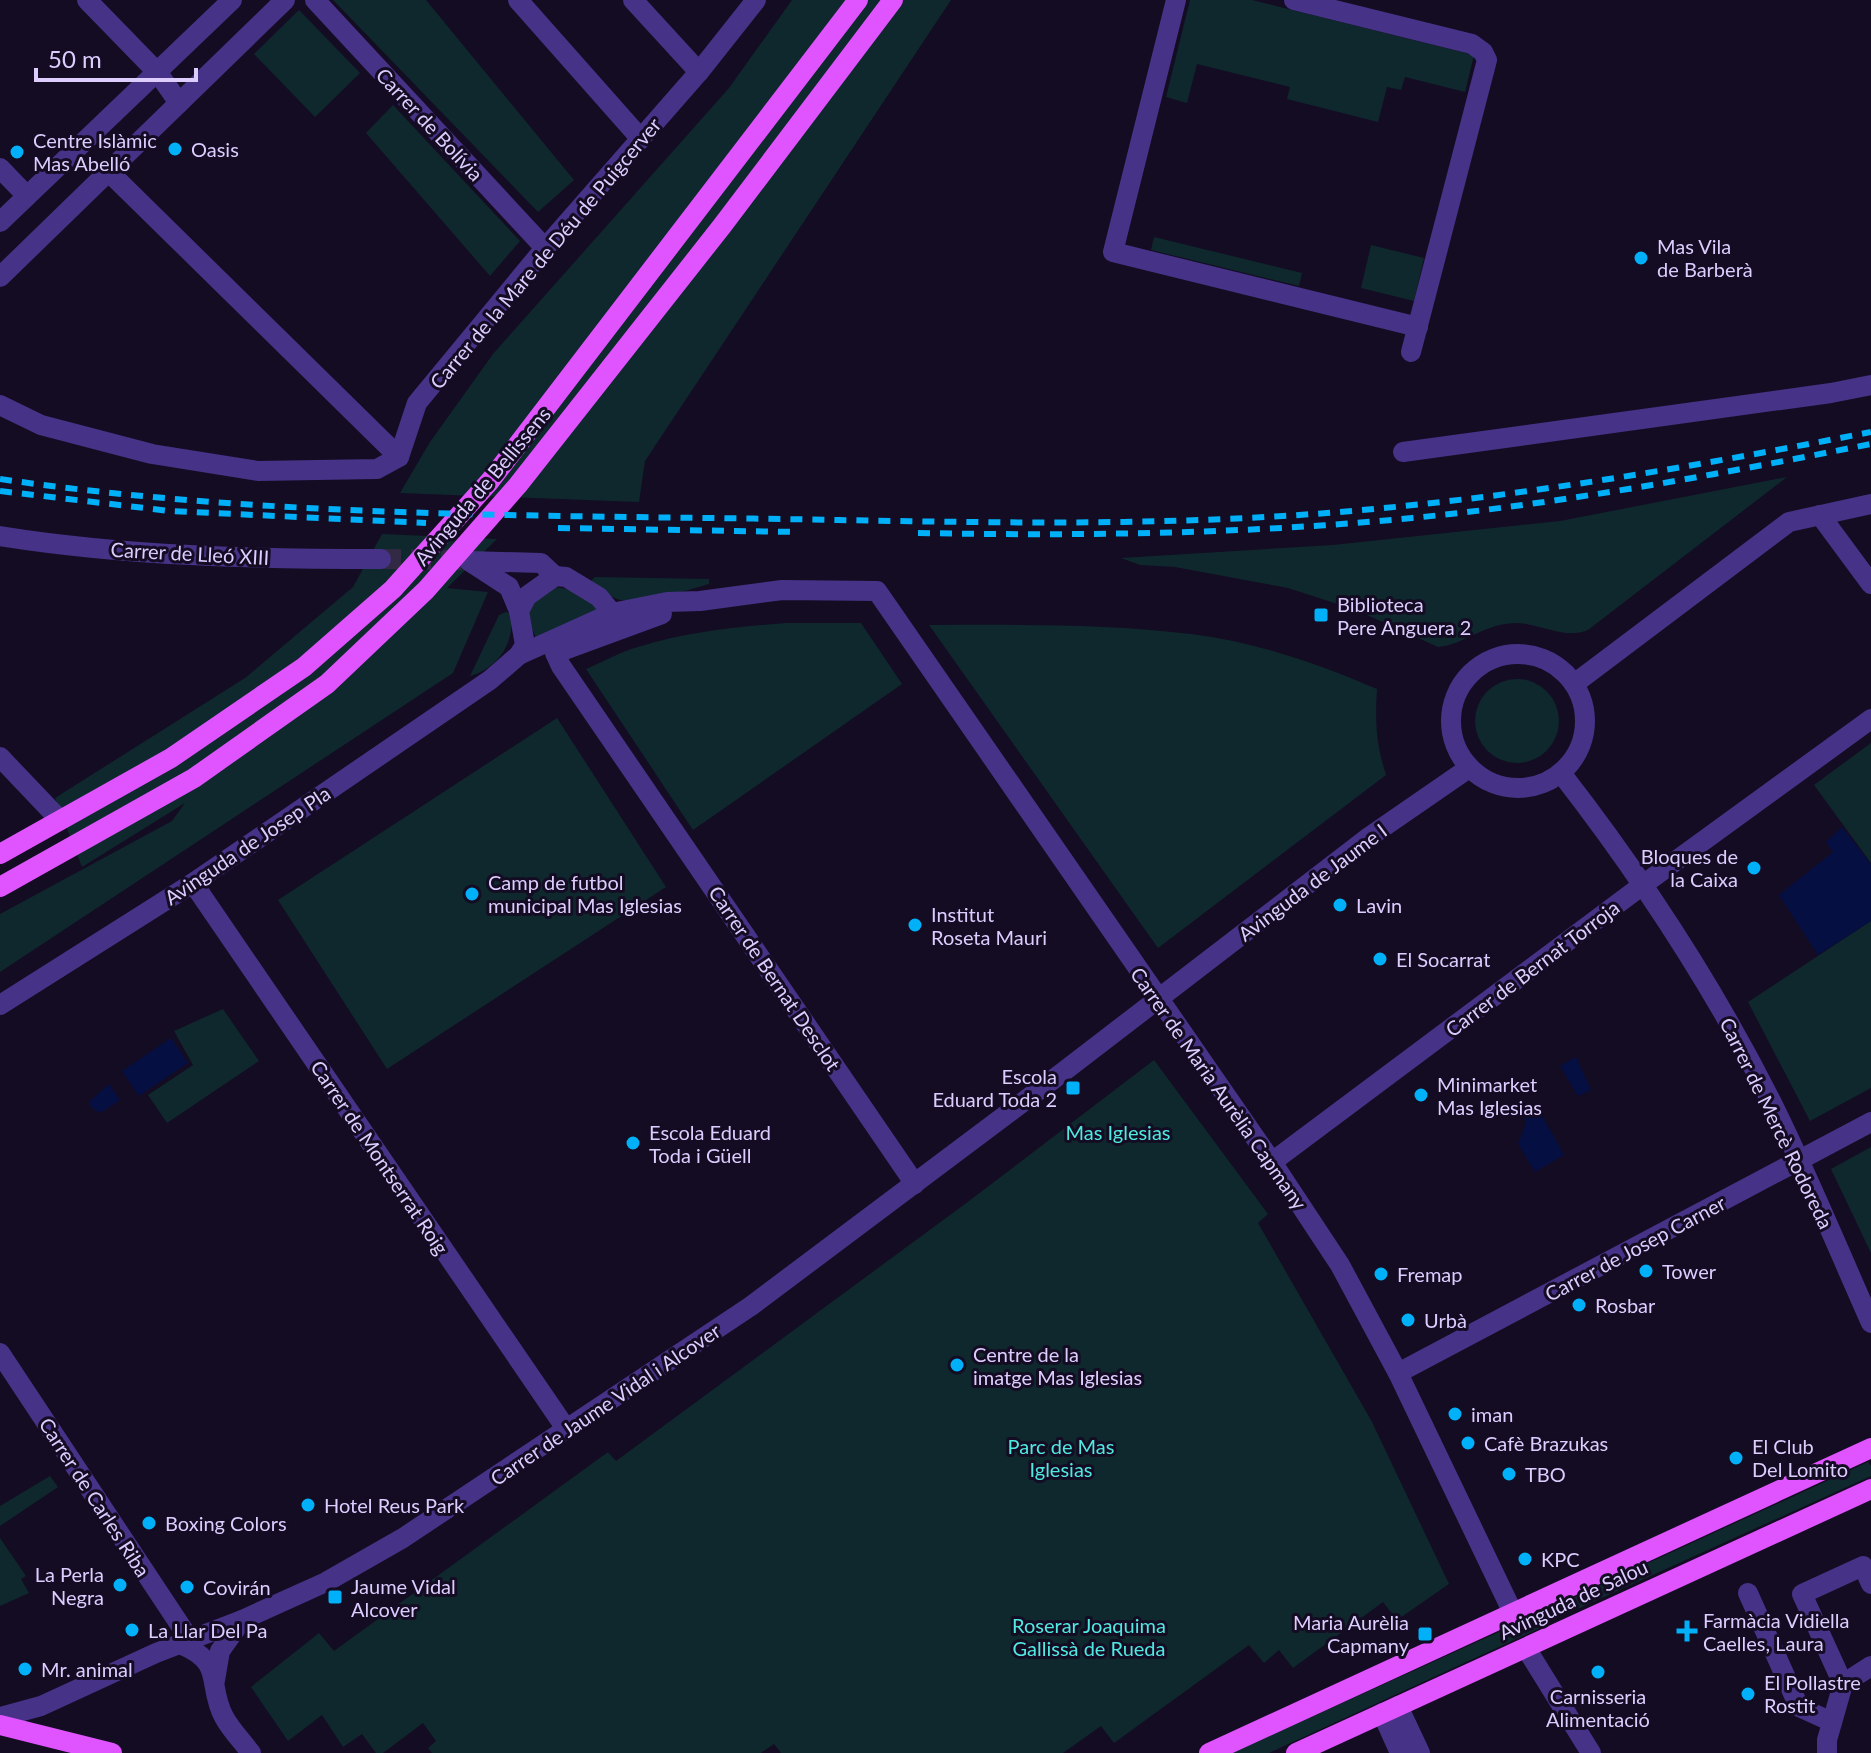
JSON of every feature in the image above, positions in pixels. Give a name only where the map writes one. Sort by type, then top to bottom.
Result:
[{"type":"main road","name":"Avinguda de Bellissens","points":[[0,854],[171,758],[304,667],[393,589],[490,481],[858,0]]},
{"type":"main road","name":"Avinguda de Bellissens","points":[[0,887],[194,778],[327,684],[426,590],[518,485],[722,226],[893,0]]},
{"type":"main road","points":[[1209,1753],[1871,1448]]},
{"type":"main road","name":"Avinguda de Salou","points":[[1296,1753],[1871,1489]]},
{"type":"main road","points":[[0,1725],[112,1753]]},
{"type":"street","points":[[87,0],[158,73],[179,103]]},
{"type":"street","points":[[0,222],[232,0]]},
{"type":"street","points":[[0,277],[285,0]]},
{"type":"street","name":"Carrer de Bolívia","points":[[315,0],[545,248]]},
{"type":"street","points":[[518,0],[641,139]]},
{"type":"street","points":[[633,0],[699,72]]},
{"type":"street","points":[[1176,0],[1113,252],[1418,327]]},
{"type":"street","points":[[1294,0],[1472,44],[1483,52],[1487,60],[1411,352]]},
{"type":"street","name":"Carrer de la Mare de Déu de Puigcerver","points":[[399,457],[417,403],[545,248],[699,72],[748,3]]},
{"type":"street","points":[[0,168],[27,196]]},
{"type":"street","points":[[0,405],[41,425],[152,454],[258,471],[377,469],[399,457],[109,172]]},
{"type":"street","points":[[1403,452],[1871,385]]},
{"type":"street","points":[[1574,684],[1789,522],[1871,504]]},
{"type":"street","points":[[1820,515],[1871,584]]},
{"type":"street","name":"Carrer de Lleó XIII","points":[[0,536],[103,549],[301,559],[381,559]]},
{"type":"street","points":[[519,655],[525,645],[519,611],[509,587],[469,561],[541,563],[555,576],[566,577],[599,597],[612,613],[597,637]]},
{"type":"street","points":[[519,611],[527,596],[555,576]]},
{"type":"street","name":"Avinguda de Josep Pla","points":[[0,1005],[193,883],[490,680],[519,655],[612,613],[667,602],[700,601],[782,590],[877,591]]},
{"type":"street","name":"Carrer de Maria Aurèlia Capmany","points":[[877,591],[1340,1265],[1398,1373],[1513,1613]]},
{"type":"street","name":"Avinguda de Josep Pla","points":[[490,680],[597,637],[700,601]]},
{"type":"street","name":"Carrer de Bernat Desclot","points":[[555,653],[915,1184]]},
{"type":"street","points":[[1503,655],[1533,655],[1562,670],[1574,684],[1583,707],[1585,727],[1581,745],[1561,773],[1536,786],[1508,788],[1480,778],[1469,768],[1453,740],[1450,717],[1457,691],[1475,669],[1503,655]]},
{"type":"street","name":"Carrer de Bernat Torroja","points":[[1272,1162],[1871,719]]},
{"type":"street","points":[[0,757],[60,820]]},
{"type":"street","name":"Avinguda de Jaume I","points":[[1158,1000],[1369,837],[1469,768]]},
{"type":"street","name":"Carrer de Mercè Rodoreda","points":[[1561,773],[1644,884],[1720,1006],[1771,1102],[1871,1323]]},
{"type":"street","name":"Carrer de Montserrat Roig","points":[[193,883],[567,1430]]},
{"type":"street","name":"Carrer de Jaume Vidal i Alcover","points":[[0,1717],[41,1706],[242,1620],[326,1582],[403,1538],[751,1306],[1158,1000]]},
{"type":"street","name":"Carrer de Josep Carner","points":[[1398,1373],[1871,1122]]},
{"type":"street","name":"Carrer de Carles Riba","points":[[0,1353],[185,1642],[199,1652],[215,1680],[224,1716],[251,1753]]},
{"type":"street","points":[[1827,1753],[1827,1740],[1843,1684],[1802,1594],[1863,1566],[1871,1584]]},
{"type":"street","points":[[1748,1593],[1799,1707],[1832,1722]]},
{"type":"street","points":[[215,1680],[220,1651],[242,1620]]},
{"type":"street","points":[[1526,1648],[1591,1753]]},
{"type":"street","points":[[1843,1684],[1871,1666]]},
{"type":"street","points":[[1390,1710],[1400,1753]]},
{"type":"street","points":[[1390,1710],[1420,1753]]},
{"type":"green space","points":[[333,0],[426,0],[574,180],[538,212]]},
{"type":"green space","points":[[792,0],[951,0],[645,461],[639,502],[400,493],[430,442],[493,354],[729,88]]},
{"type":"green space","points":[[1190,0],[1252,0],[1474,55],[1465,92],[1405,77],[1401,90],[1387,87],[1378,122],[1287,99],[1290,87],[1197,64],[1187,103],[1166,97]]},
{"type":"green space","points":[[299,10],[360,73],[315,117],[254,54]]},
{"type":"green space","points":[[393,105],[520,241],[490,276],[366,133]]},
{"type":"green space","points":[[1154,237],[1302,273],[1299,286],[1151,250]]},
{"type":"green space","points":[[1371,245],[1424,258],[1414,301],[1361,288]]},
{"type":"green space","points":[[1787,477],[1588,630],[1579,633],[1504,624],[1438,647],[1356,610],[1288,588],[1175,567],[1140,565],[1121,558],[1333,545],[1560,521]]},
{"type":"green space","points":[[382,534],[497,539],[447,588],[488,592],[453,673],[0,972],[0,914],[172,821],[185,803],[82,867],[55,798],[245,678],[353,587]]},
{"type":"green space","points":[[595,577],[709,579],[709,584],[663,597],[626,601],[603,591],[591,581]]},
{"type":"green space","points":[[555,587],[579,594],[599,609],[536,638],[528,619],[530,606]]},
{"type":"green space","points":[[506,612],[511,614],[512,625],[502,653],[489,667],[470,676],[499,615]]},
{"type":"green space","points":[[786,623],[861,623],[902,684],[693,830],[586,669],[631,649],[674,637]]},
{"type":"green space","points":[[929,625],[1060,625],[1158,630],[1239,642],[1309,662],[1377,689],[1377,733],[1386,775],[1158,948]]},
{"type":"green space","points":[[1517,679],[1533,682],[1547,691],[1556,705],[1559,721],[1556,737],[1547,751],[1533,760],[1517,763],[1501,760],[1487,751],[1478,737],[1475,721],[1478,705],[1487,691],[1501,682]]},
{"type":"green space","name":"Camp de futbol municipal Mas Iglesias","points":[[557,718],[666,887],[387,1069],[278,900]]},
{"type":"green space","points":[[1871,743],[1871,863],[1814,785]]},
{"type":"green space","points":[[1871,921],[1871,1088],[1810,1121],[1748,1002]]},
{"type":"green space","points":[[223,1009],[259,1061],[167,1123],[148,1095],[193,1065],[174,1031]]},
{"type":"green space","name":"Parc de Mas Iglesias","points":[[1154,1060],[1268,1214],[1258,1223],[1372,1422],[1449,1584],[1397,1620],[1383,1602],[1293,1668],[1279,1650],[1264,1663],[1249,1645],[1114,1743],[1101,1726],[1063,1753],[781,1753],[774,1744],[761,1753],[432,1753],[428,1748],[436,1741],[423,1723],[383,1753],[376,1753],[362,1734],[343,1747],[322,1715],[288,1741],[251,1687],[319,1633],[334,1651],[608,1452],[616,1461],[969,1201]]},
{"type":"green space","points":[[1871,1147],[1871,1253],[1831,1169]]},
{"type":"green space","points":[[1868,1462],[1871,1476],[1560,1617],[1557,1605]]},
{"type":"green space","points":[[50,1476],[58,1487],[0,1526],[0,1506]]},
{"type":"green space","points":[[0,1538],[26,1576],[21,1579],[29,1593],[0,1606]]},
{"type":"green space","points":[[1543,1612],[1549,1624],[1269,1753],[1232,1753]]},
{"type":"shaded area","points":[[1842,827],[1871,864],[1871,921],[1818,955],[1779,895],[1833,852],[1826,842]]},
{"type":"shaded area","points":[[171,1038],[188,1063],[139,1096],[122,1071]]},
{"type":"shaded area","points":[[1576,1057],[1591,1090],[1578,1096],[1560,1066]]},
{"type":"shaded area","points":[[109,1084],[120,1100],[102,1112],[96,1111],[90,1101]]},
{"type":"shaded area","points":[[1535,1103],[1564,1155],[1535,1172],[1518,1144],[1526,1123],[1521,1108]]},
{"type":"tunnel","points":[[381,559],[465,560]]},
{"type":"railway","points":[[0,479],[176,499],[353,510],[1139,522],[1357,511],[1505,494],[1651,472],[1871,432]]},
{"type":"railway","points":[[918,533],[1165,533],[1289,528],[1412,518],[1585,496],[1871,444]]},
{"type":"railway","points":[[0,491],[170,511],[426,523]]},
{"type":"railway","points":[[558,528],[798,532]]},
{"type":"place","name":"Oasis","points":[[175,149]]},
{"type":"place","name":"Centre Islàmic Mas Abelló","points":[[17,152]]},
{"type":"place","name":"Mas Vila de Barberà","points":[[1641,258]]},
{"type":"place","name":"Biblioteca Pere Anguera 2","points":[[1321,615]]},
{"type":"place","name":"Bloques de la Caixa","points":[[1754,868]]},
{"type":"place","name":"Camp de futbol municipal Mas Iglesias","points":[[472,894]]},
{"type":"place","name":"Lavin","points":[[1340,905]]},
{"type":"place","name":"Institut Roseta Mauri","points":[[915,925]]},
{"type":"place","name":"El Socarrat","points":[[1380,959]]},
{"type":"place","name":"Escola Eduard Toda 2","points":[[1073,1088]]},
{"type":"place","name":"Minimarket Mas Iglesias","points":[[1421,1095]]},
{"type":"place","name":"Escola Eduard Toda i Güell","points":[[633,1143]]},
{"type":"place","name":"Tower","points":[[1646,1271]]},
{"type":"place","name":"Fremap","points":[[1381,1274]]},
{"type":"place","name":"Rosbar","points":[[1579,1305]]},
{"type":"place","name":"Urbà","points":[[1408,1320]]},
{"type":"place","name":"Centre de la imatge Mas Iglesias","points":[[957,1365]]},
{"type":"place","name":"iman","points":[[1455,1414]]},
{"type":"place","name":"Cafè Brazukas","points":[[1468,1443]]},
{"type":"place","name":"El Club Del Lomito","points":[[1736,1458]]},
{"type":"place","name":"TBO","points":[[1509,1474]]},
{"type":"place","name":"Hotel Reus Park","points":[[308,1505]]},
{"type":"place","name":"Boxing Colors","points":[[149,1523]]},
{"type":"place","name":"KPC","points":[[1525,1559]]},
{"type":"place","name":"La Perla Negra","points":[[120,1585]]},
{"type":"place","name":"Covirán","points":[[187,1587]]},
{"type":"place","name":"Jaume Vidal Alcover","points":[[335,1597]]},
{"type":"place","name":"La Llar Del Pa","points":[[132,1630]]},
{"type":"place","name":"Farmàcia Vidiella Caelles, Laura","points":[[1687,1631]]},
{"type":"place","name":"Maria Aurèlia Capmany","points":[[1425,1634]]},
{"type":"place","name":"Mr. animal","points":[[25,1669]]},
{"type":"place","name":"Carnisseria Alimentació","points":[[1598,1672]]},
{"type":"place","name":"El Pollastre Rostit","points":[[1748,1694]]},
{"type":"park label","name":"Mas Iglesias","points":[[1118,1132]]},
{"type":"park label","name":"Roserar Joaquima Gallissà de Rueda","points":[[1089,1636]]}]
